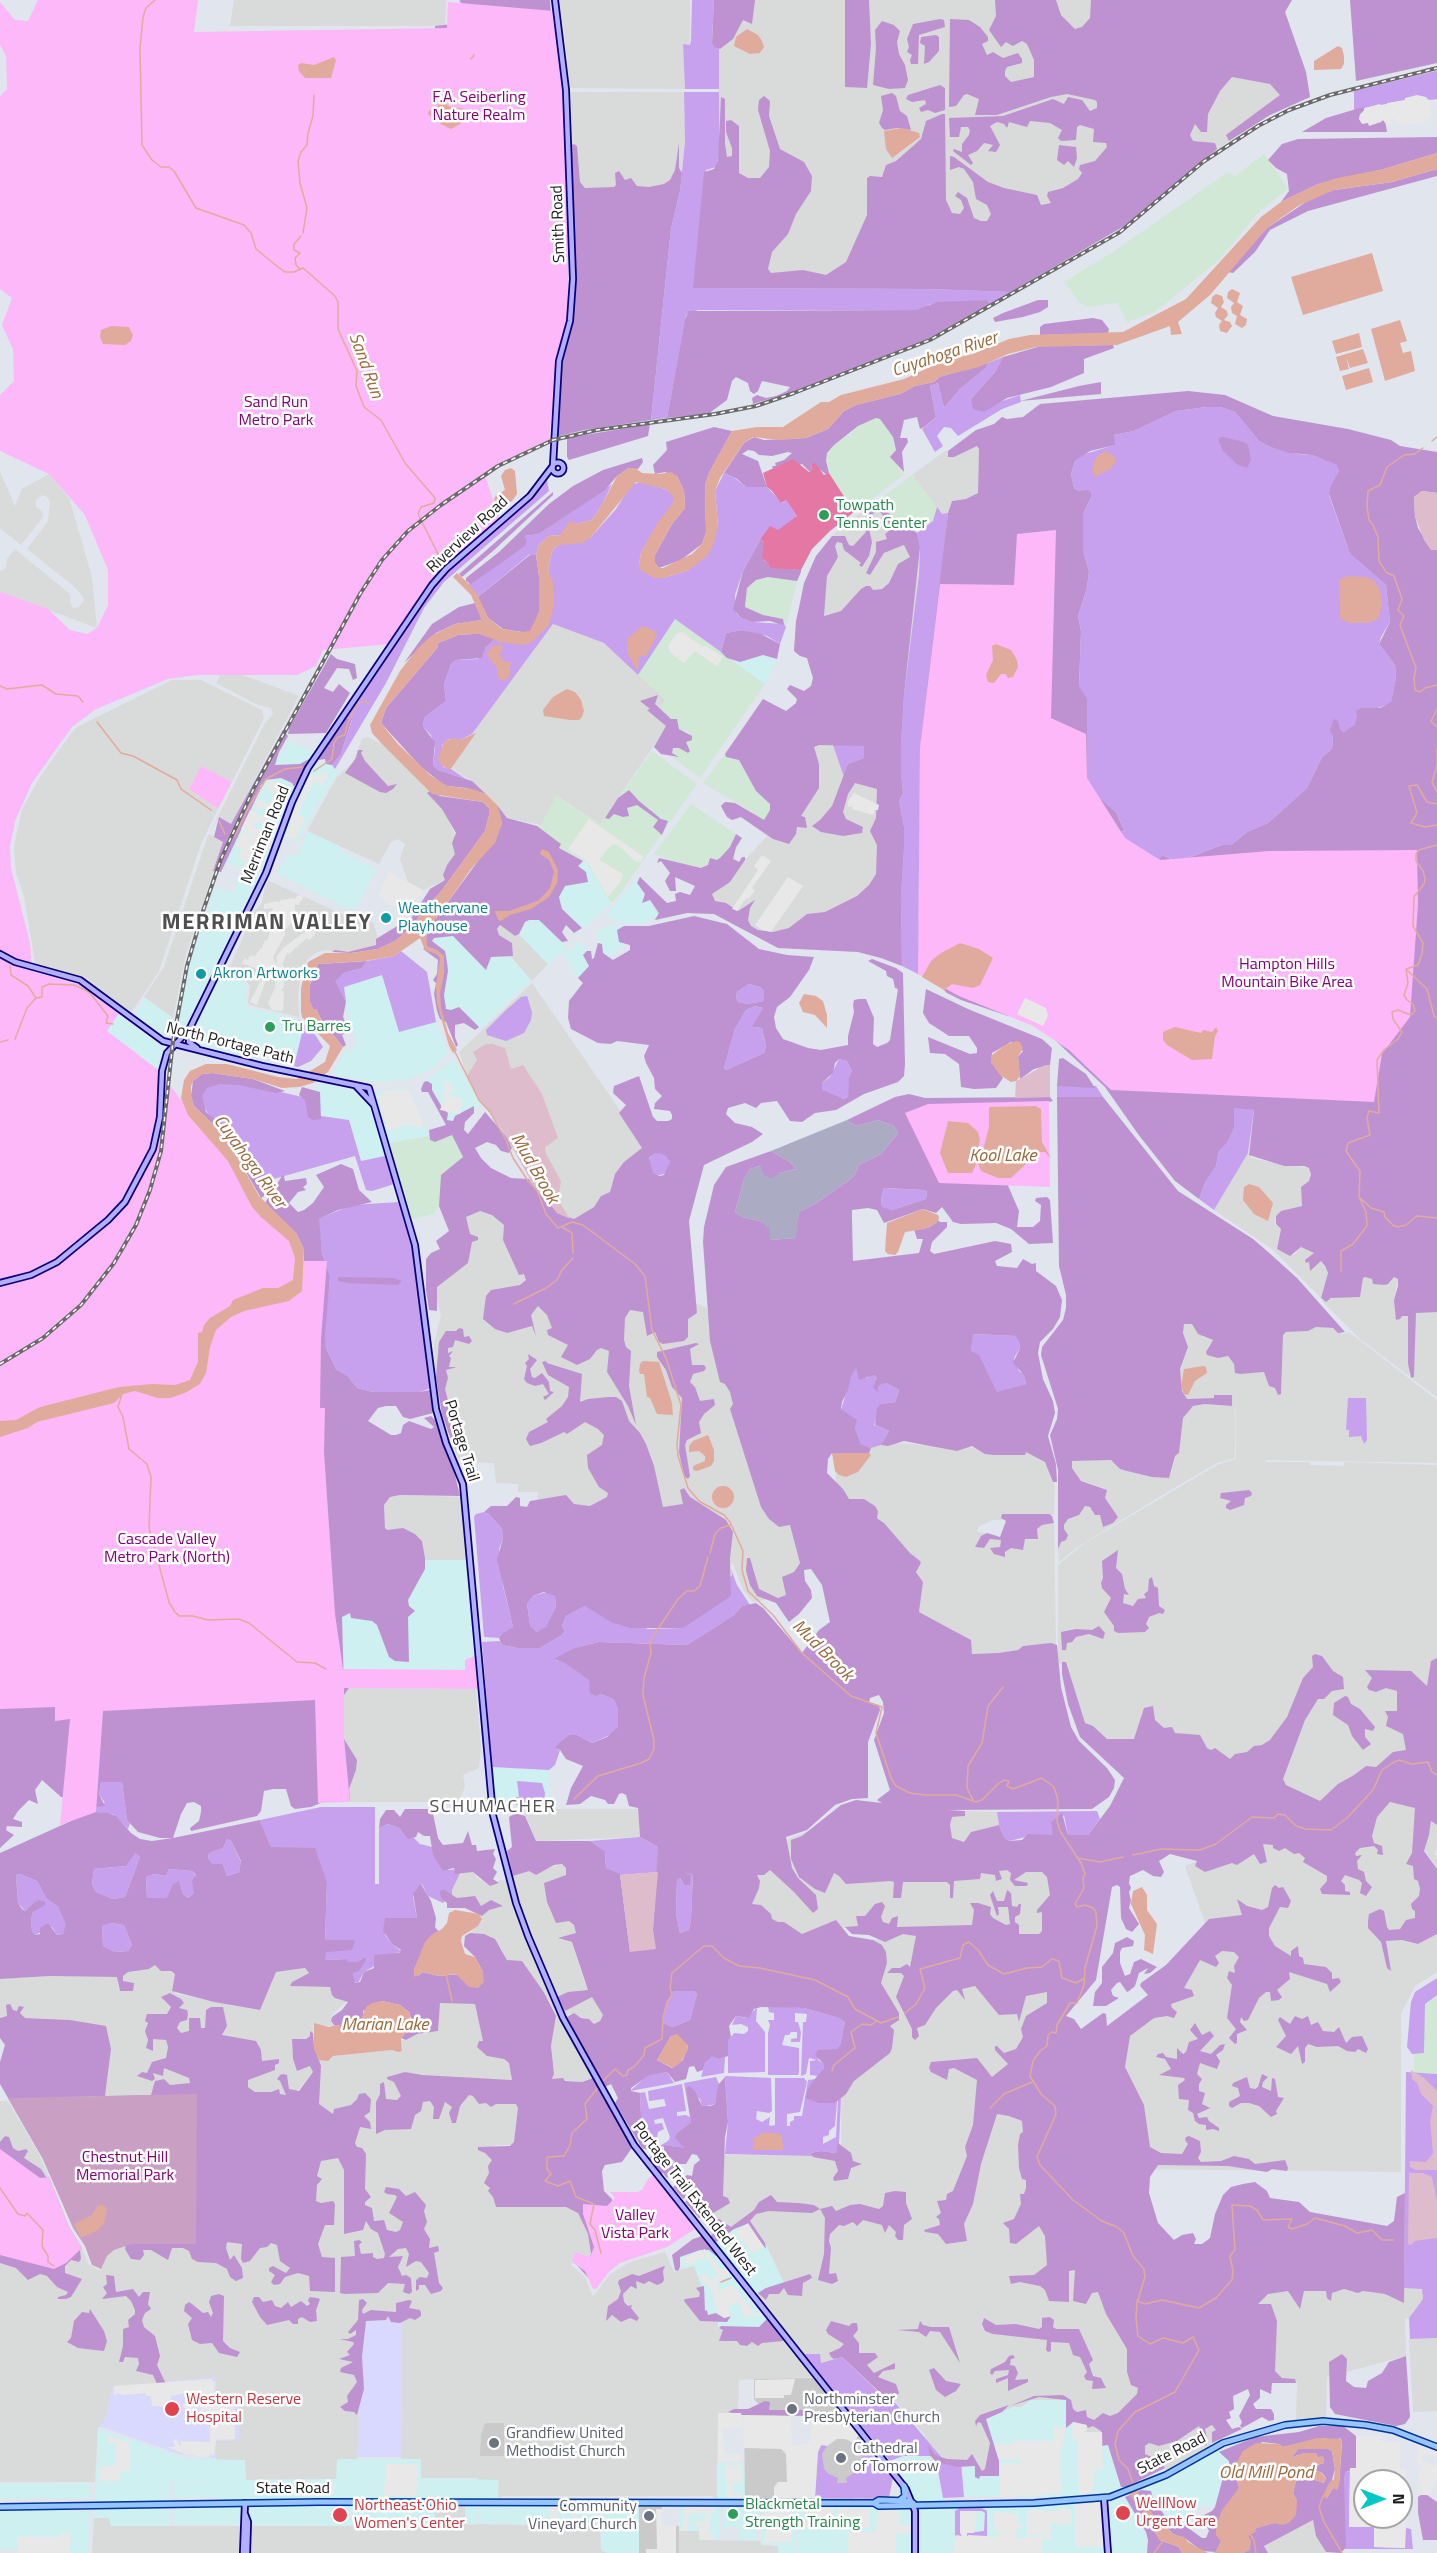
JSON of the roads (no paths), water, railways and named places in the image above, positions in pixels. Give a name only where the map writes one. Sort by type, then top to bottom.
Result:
[{"type":"main road","name":"Smith Road","points":[[553,466],[559,361],[569,328],[573,290],[566,84],[555,0]]},
{"type":"main road","name":"Smith Road","points":[[553,447],[560,462]]},
{"type":"main road","points":[[560,462],[563,469],[558,474],[553,471],[553,466],[560,462]]},
{"type":"main road","name":"Riverview Road","points":[[351,703],[439,577],[530,496],[553,466]]},
{"type":"main road","name":"Riverview Road","points":[[546,478],[558,474]]},
{"type":"main road","name":"Merriman Road","points":[[166,1056],[189,1030],[268,869],[300,782],[351,703]]},
{"type":"main road","name":"North Portage Path","points":[[0,954],[25,965],[80,980],[163,1041],[295,1073],[369,1088]]},
{"type":"main road","points":[[189,1030],[189,1041],[199,1050]]},
{"type":"main road","points":[[0,1283],[31,1275],[57,1262],[108,1220],[125,1202],[153,1149],[160,1117],[162,1071],[166,1056],[163,1041]]},
{"type":"main road","points":[[354,1085],[369,1097],[377,1110]]},
{"type":"main road","name":"Portage Trail","points":[[369,1088],[419,1264],[436,1408],[464,1492],[492,1807]]},
{"type":"main road","name":"Portage Trail Extended West","points":[[492,1807],[513,1893],[557,2006],[634,2145],[904,2486],[914,2503]]},
{"type":"main road","name":"State Road","points":[[0,2507],[245,2503],[874,2503],[879,2506],[914,2503],[1034,2503],[1104,2498],[1127,2491],[1174,2471],[1223,2443],[1285,2425],[1323,2421],[1366,2425],[1393,2430],[1437,2447]]},
{"type":"main road","points":[[900,2501],[905,2496],[904,2486]]},
{"type":"main road","points":[[1104,2498],[1108,2553]]},
{"type":"main road","name":"State Road","points":[[874,2503],[879,2500],[914,2503]]},
{"type":"main road","points":[[245,2503],[248,2522],[245,2553]]},
{"type":"main road","points":[[914,2503],[915,2553]]},
{"type":"water","points":[[747,29],[758,35],[762,41],[764,47],[760,53],[750,54],[734,46],[736,37]]},
{"type":"water","points":[[1338,46],[1342,48],[1344,56],[1341,69],[1314,70],[1314,61]]},
{"type":"water","points":[[334,57],[336,60],[331,78],[305,78],[299,71],[298,65],[301,63],[314,65]]},
{"type":"water","points":[[439,100],[451,107],[471,110],[469,119],[451,129],[441,124],[428,114],[438,106]]},
{"type":"water","points":[[902,128],[919,133],[920,137],[892,158],[886,149],[884,131]]},
{"type":"water","points":[[1437,153],[1437,169],[1392,182],[1334,190],[1298,206],[1267,228],[1210,295],[1178,322],[1182,334],[1171,335],[1170,326],[1117,345],[1036,347],[1008,354],[979,367],[939,377],[934,382],[915,386],[900,394],[856,405],[844,411],[828,429],[806,438],[780,440],[753,437],[744,443],[720,478],[715,491],[718,526],[714,543],[707,556],[689,570],[663,578],[654,578],[640,570],[641,552],[658,522],[674,502],[674,497],[665,489],[636,482],[591,537],[583,543],[558,545],[552,551],[548,571],[553,582],[554,604],[549,625],[529,644],[500,642],[480,634],[458,635],[438,643],[438,647],[386,708],[381,723],[397,743],[430,775],[447,786],[472,789],[486,794],[497,805],[500,814],[502,824],[495,843],[471,869],[426,933],[427,946],[444,956],[444,974],[440,993],[441,1008],[448,1033],[457,1050],[453,1053],[449,1046],[437,1003],[436,986],[440,958],[425,950],[420,938],[394,956],[365,961],[318,964],[310,985],[310,1001],[313,1009],[316,1009],[322,1021],[343,1047],[328,1072],[313,1083],[299,1087],[282,1088],[253,1079],[212,1073],[202,1074],[194,1080],[191,1086],[194,1106],[225,1136],[259,1196],[296,1233],[304,1249],[302,1291],[289,1301],[244,1311],[231,1317],[216,1330],[210,1347],[206,1373],[200,1384],[185,1393],[170,1398],[158,1398],[135,1391],[123,1394],[114,1403],[37,1422],[28,1428],[0,1437],[0,1421],[16,1420],[40,1407],[119,1387],[152,1384],[175,1385],[190,1380],[198,1362],[198,1333],[202,1332],[210,1318],[230,1306],[233,1300],[263,1288],[278,1288],[293,1280],[295,1258],[289,1241],[252,1207],[228,1161],[188,1115],[181,1098],[184,1080],[190,1071],[206,1064],[227,1064],[278,1077],[297,1079],[325,1062],[330,1046],[302,1017],[301,1012],[301,988],[308,962],[325,953],[351,953],[378,949],[395,941],[407,931],[442,890],[485,831],[489,808],[483,802],[432,794],[372,733],[370,725],[400,671],[418,648],[431,636],[455,624],[482,620],[471,595],[453,577],[457,573],[477,594],[488,618],[502,629],[530,631],[539,612],[539,576],[536,555],[539,545],[549,536],[560,535],[570,521],[577,524],[592,520],[617,476],[629,468],[635,468],[642,473],[671,472],[677,476],[684,490],[685,508],[672,524],[655,555],[655,563],[659,568],[663,568],[692,554],[702,544],[706,532],[705,485],[732,431],[757,427],[783,427],[821,402],[829,402],[841,395],[904,379],[945,360],[973,354],[1009,339],[1030,335],[1123,332],[1186,299],[1261,217],[1281,202],[1318,184],[1337,178],[1384,169]]},
{"type":"water","points":[[1372,253],[1383,291],[1303,315],[1291,277]]},
{"type":"water","points":[[1232,289],[1240,293],[1237,302],[1243,306],[1240,315],[1247,319],[1246,325],[1242,328],[1235,324],[1237,316],[1232,313],[1231,307],[1234,303],[1227,298],[1228,292]]},
{"type":"water","points":[[1216,294],[1222,296],[1224,302],[1221,307],[1227,311],[1228,315],[1224,320],[1230,322],[1232,326],[1227,333],[1220,331],[1219,325],[1222,321],[1216,317],[1215,313],[1218,308],[1211,303],[1212,297]]},
{"type":"water","points":[[1400,320],[1407,341],[1400,343],[1403,353],[1411,351],[1415,371],[1385,381],[1371,329]]},
{"type":"water","points":[[111,326],[129,327],[133,335],[131,341],[125,345],[103,344],[100,337],[101,330]]},
{"type":"water","points":[[1359,333],[1362,347],[1336,354],[1332,341]]},
{"type":"water","points":[[1363,349],[1368,363],[1350,368],[1346,357],[1349,369],[1340,371],[1336,357]]},
{"type":"water","points":[[1369,368],[1373,382],[1346,390],[1342,376]]},
{"type":"water","points":[[1104,451],[1113,455],[1116,462],[1110,469],[1094,477],[1092,471],[1095,459]]},
{"type":"water","points":[[511,468],[515,471],[517,494],[512,501],[501,506],[494,499],[496,495],[505,490],[501,476],[505,470]]},
{"type":"water","points":[[1348,576],[1367,577],[1375,582],[1380,590],[1382,604],[1379,618],[1369,623],[1350,623],[1340,619],[1339,580]]},
{"type":"water","points":[[642,626],[653,630],[657,635],[646,656],[639,656],[638,669],[636,669],[627,652],[627,639]]},
{"type":"water","points":[[996,644],[1011,650],[1018,667],[1013,677],[1008,678],[1006,674],[1001,674],[994,683],[988,682],[986,675],[993,660],[992,646]]},
{"type":"water","points":[[501,645],[503,649],[499,655],[505,662],[511,662],[509,677],[504,681],[498,678],[497,668],[486,654],[493,646]]},
{"type":"water","points":[[567,689],[575,692],[581,700],[584,711],[582,717],[579,720],[570,720],[544,716],[543,710],[553,697]]},
{"type":"water","points":[[476,733],[450,770],[441,765],[438,758],[444,742],[452,738],[460,740]]},
{"type":"water","points":[[542,849],[549,852],[558,870],[557,883],[549,897],[531,909],[510,915],[501,921],[498,920],[495,911],[509,911],[539,900],[550,888],[554,872],[549,860],[540,854]]},
{"type":"water","points":[[960,943],[979,949],[993,958],[980,985],[973,988],[952,984],[944,990],[922,977],[931,961]]},
{"type":"water","points":[[804,994],[816,996],[823,1001],[827,1015],[827,1028],[815,1015],[803,1012],[799,1003]]},
{"type":"water","points":[[1175,1027],[1201,1033],[1203,1030],[1212,1032],[1216,1027],[1218,1031],[1215,1036],[1212,1059],[1192,1060],[1167,1045],[1163,1040],[1163,1032]]},
{"type":"water","points":[[1017,1041],[1023,1048],[1018,1057],[1020,1076],[1016,1081],[1011,1082],[1000,1075],[991,1062],[991,1056],[1005,1045]]},
{"type":"water","name":"Kool Lake","points":[[1036,1106],[1041,1109],[1042,1142],[1051,1158],[1045,1152],[1039,1152],[1011,1178],[998,1178],[981,1171],[979,1165],[976,1164],[972,1173],[948,1173],[940,1153],[948,1121],[968,1123],[978,1132],[980,1140],[977,1153],[979,1156],[982,1154],[989,1127],[989,1107]]},
{"type":"water","points":[[1249,1184],[1259,1187],[1273,1203],[1268,1221],[1254,1214],[1243,1200],[1244,1187]]},
{"type":"water","points":[[923,1209],[938,1215],[937,1223],[925,1229],[905,1232],[898,1252],[895,1255],[888,1254],[885,1251],[887,1223]]},
{"type":"water","points":[[643,1361],[659,1362],[672,1403],[673,1415],[657,1414],[650,1398],[647,1397],[644,1374],[640,1374],[639,1371]]},
{"type":"water","points":[[1206,1367],[1207,1373],[1195,1381],[1188,1395],[1184,1394],[1181,1386],[1184,1369]]},
{"type":"water","points":[[708,1435],[714,1450],[714,1461],[711,1466],[697,1471],[693,1470],[693,1466],[705,1461],[705,1456],[699,1451],[689,1452],[689,1446],[693,1441]]},
{"type":"water","points":[[832,1453],[869,1453],[871,1455],[858,1472],[846,1477],[835,1471]]},
{"type":"water","points":[[723,1486],[731,1489],[734,1497],[731,1505],[723,1508],[715,1505],[712,1497],[715,1489]]},
{"type":"water","points":[[1142,1887],[1147,1895],[1147,1910],[1157,1924],[1153,1954],[1144,1950],[1145,1935],[1131,1904],[1133,1891]]},
{"type":"water","points":[[455,1910],[479,1914],[482,1919],[478,1926],[462,1936],[461,1941],[465,1954],[475,1957],[483,1972],[484,1982],[478,1988],[469,1987],[456,1974],[439,1976],[423,1972],[414,1977],[414,1969],[425,1942],[431,1935],[442,1929],[447,1923],[449,1913]]},
{"type":"water","name":"Marian Lake","points":[[382,2001],[400,2005],[409,2012],[414,2030],[404,2034],[401,2038],[402,2051],[333,2056],[328,2061],[319,2060],[314,2049],[314,2023],[329,2027],[337,2025],[352,2029],[361,2028],[365,2022],[362,2017],[366,2007]]},
{"type":"water","points":[[677,2034],[687,2044],[688,2050],[681,2062],[673,2068],[657,2060],[671,2036]]},
{"type":"water","points":[[763,2133],[782,2135],[783,2150],[754,2150],[753,2138]]},
{"type":"water","points":[[98,2205],[105,2206],[107,2210],[104,2223],[98,2230],[81,2238],[74,2224],[92,2215]]},
{"type":"water","name":"Old Mill Pond","points":[[1317,2438],[1342,2439],[1337,2490],[1333,2488],[1327,2499],[1323,2496],[1329,2483],[1334,2479],[1332,2451],[1298,2449],[1291,2458],[1303,2453],[1316,2453],[1318,2457],[1323,2456],[1324,2463],[1307,2468],[1300,2474],[1319,2471],[1326,2478],[1324,2483],[1312,2479],[1296,2481],[1293,2493],[1297,2501],[1296,2515],[1290,2522],[1283,2525],[1274,2523],[1254,2529],[1257,2531],[1248,2536],[1251,2540],[1250,2550],[1243,2553],[1212,2553],[1216,2552],[1221,2541],[1216,2535],[1216,2527],[1222,2510],[1239,2488],[1234,2468],[1243,2451],[1256,2443],[1279,2444],[1283,2447]]},
{"type":"water","points":[[1137,2491],[1156,2519],[1173,2534],[1184,2537],[1188,2542],[1208,2553],[1182,2553],[1179,2547],[1160,2540],[1149,2523],[1147,2514],[1140,2509],[1129,2494]]},
{"type":"waterway","name":"Sand Run","points":[[155,0],[146,8],[143,17],[140,49],[142,145],[152,160],[161,167],[169,167],[174,171],[196,208],[244,225],[251,233],[256,249],[278,267],[285,272],[294,272],[303,268],[335,296],[338,302],[338,329],[357,371],[356,386],[364,407],[381,420],[405,463],[435,498],[434,503],[421,507],[418,514],[443,564]]},
{"type":"waterway","points":[[471,59],[474,55]]},
{"type":"waterway","points":[[303,233],[307,208],[300,183],[298,161],[307,145],[313,116],[314,95]]},
{"type":"waterway","points":[[300,269],[296,265],[295,258],[300,253],[294,250],[294,244],[301,236]]},
{"type":"waterway","points":[[1432,441],[1437,437]]},
{"type":"waterway","points":[[1423,448],[1415,454],[1404,455],[1387,467],[1380,485],[1368,491],[1367,507],[1369,520],[1378,537],[1379,561],[1386,572],[1394,576],[1402,599],[1398,610],[1404,616],[1400,625],[1416,668],[1415,690],[1420,692],[1437,685]]},
{"type":"waterway","points":[[0,686],[7,689],[42,685],[56,694],[78,696],[83,702]]},
{"type":"waterway","points":[[314,771],[332,759],[334,743],[338,737],[345,735],[347,725],[357,705],[363,700],[368,703]]},
{"type":"waterway","points":[[1437,709],[1431,721],[1437,727]]},
{"type":"waterway","points":[[97,722],[121,753],[133,756],[177,780],[181,789],[211,810]]},
{"type":"waterway","points":[[1437,747],[1437,765],[1432,782],[1437,792]]},
{"type":"waterway","points":[[233,837],[266,779],[285,769],[302,767]]},
{"type":"waterway","points":[[1437,804],[1427,802],[1417,785],[1409,786],[1417,813],[1411,823],[1425,827],[1437,825]]},
{"type":"waterway","points":[[219,821],[225,834]]},
{"type":"waterway","points":[[1437,845],[1419,850],[1416,854],[1416,861],[1425,878],[1424,884],[1414,897],[1413,926],[1423,943],[1418,965],[1406,969],[1408,983],[1404,995],[1413,1004],[1415,1011],[1411,1015],[1398,1010],[1392,1012],[1393,1019],[1402,1032],[1377,1060],[1379,1113],[1369,1111],[1367,1118],[1370,1135],[1348,1143],[1346,1151],[1360,1171],[1359,1197],[1371,1208],[1384,1212],[1385,1217],[1393,1225],[1397,1227],[1406,1225],[1417,1216],[1437,1218]]},
{"type":"waterway","points":[[10,966],[11,975],[28,986],[36,998]]},
{"type":"waterway","points":[[1406,969],[1427,989],[1434,1016],[1437,1019]]},
{"type":"waterway","points":[[15,1039],[27,1008],[36,998],[42,997],[42,987],[49,984],[74,985],[90,993],[108,1016],[106,1023],[113,1024]]},
{"type":"waterway","points":[[0,1042],[8,1040]]},
{"type":"waterway","name":"Mud Brook","points":[[454,1050],[479,1100],[490,1112],[506,1140],[513,1158],[537,1190],[546,1214],[558,1228],[572,1222],[583,1225],[635,1264],[645,1276],[652,1330],[666,1358],[681,1405],[678,1456],[688,1488],[699,1501],[724,1515],[730,1522],[743,1551],[742,1570],[748,1591],[773,1615],[802,1653],[851,1696],[882,1707],[876,1733],[891,1778],[896,1786],[910,1793],[956,1795],[976,1802],[982,1800],[1004,1780],[1009,1781],[1007,1786],[1013,1789],[1042,1778],[1054,1787],[1058,1800],[1057,1821],[1060,1831],[1081,1863],[1085,1874],[1084,1888],[1075,1904],[1077,1907],[1085,1905],[1093,1908],[1096,1912],[1097,1926],[1085,1968],[1084,1985],[1077,2003],[1070,2003],[1057,2025],[1056,2033],[1052,2032],[1048,2035],[1047,2046],[1033,2061],[1030,2076],[1041,2094],[1055,2106],[1056,2114],[1037,2157],[1040,2165],[1073,2200],[1102,2221],[1117,2227],[1124,2233],[1133,2256],[1144,2269],[1145,2277],[1137,2303],[1138,2336],[1150,2344],[1163,2338],[1183,2343],[1193,2337],[1199,2350],[1175,2392],[1135,2412],[1118,2431],[1115,2444],[1119,2460],[1128,2469],[1136,2492]]},
{"type":"waterway","points":[[1341,1271],[1341,1251],[1353,1244],[1367,1226],[1366,1212],[1360,1199]]},
{"type":"waterway","points":[[562,1227],[572,1233],[573,1253]]},
{"type":"waterway","points":[[514,1304],[557,1280],[562,1270],[573,1258]]},
{"type":"waterway","points":[[122,1394],[118,1407],[123,1417],[129,1449],[147,1464],[151,1477],[149,1528],[169,1602],[175,1612],[179,1616],[193,1616],[208,1620],[239,1619],[249,1623],[297,1662],[315,1663],[326,1669]]},
{"type":"waterway","points":[[710,1553],[715,1534],[721,1528],[731,1525]]},
{"type":"waterway","points":[[574,1799],[598,1776],[649,1759],[654,1749],[654,1740],[643,1695],[644,1678],[651,1653],[650,1641],[678,1599],[687,1591],[694,1591],[700,1586],[708,1557]]},
{"type":"waterway","points":[[973,1800],[967,1788],[968,1766],[982,1743],[988,1706],[1003,1687]]},
{"type":"waterway","points":[[1133,1855],[1161,1849],[1200,1850],[1216,1844],[1252,1817],[1274,1818],[1278,1814],[1285,1815],[1296,1826],[1305,1829],[1331,1830],[1347,1818],[1373,1790],[1382,1770],[1394,1762],[1399,1760],[1412,1764],[1428,1762],[1432,1772],[1437,1775]]},
{"type":"waterway","points":[[1077,1858],[1100,1862],[1123,1857]]},
{"type":"waterway","points":[[905,2013],[916,2004],[925,1988],[920,1969],[960,1958],[963,1945],[969,1942],[978,1950],[988,1965],[1004,1974],[1042,1967],[1052,1959],[1059,1961],[1062,1978],[1076,1983],[1083,1979]]},
{"type":"waterway","points":[[602,2082],[615,2069],[623,2076],[627,2075],[628,2070],[634,2067],[644,2055],[645,2048],[662,2039],[663,2018],[667,2002],[672,1995],[670,1988],[672,1973],[704,1946],[712,1946],[724,1958],[739,1966],[760,1968],[815,1980],[848,1997],[855,2009],[881,2023],[898,2017]]},
{"type":"waterway","points":[[446,1974],[452,2001]]},
{"type":"waterway","points":[[832,2071],[834,2065],[855,2048],[851,2032],[862,2024],[871,2025],[877,2021]]},
{"type":"waterway","points":[[990,2108],[1004,2094],[1032,2082]]},
{"type":"waterway","points":[[599,2086],[585,2104],[587,2119],[572,2133],[570,2145],[564,2156],[547,2157],[547,2169],[551,2174],[545,2181],[558,2186],[570,2181],[576,2197],[594,2204],[590,2224],[595,2230],[601,2253]]},
{"type":"waterway","points":[[0,2188],[18,2214],[25,2216],[27,2213],[43,2230],[42,2246],[48,2256],[48,2262],[54,2266]]},
{"type":"waterway","points":[[1137,2301],[1145,2304],[1162,2300],[1199,2308],[1216,2298],[1232,2280],[1230,2256],[1235,2250],[1232,2205],[1250,2206],[1257,2210],[1263,2220],[1292,2219],[1288,2227],[1292,2229],[1307,2224],[1315,2218],[1345,2226],[1357,2233],[1372,2230],[1382,2240],[1393,2240]]},
{"type":"waterway","points":[[721,2282],[731,2278]]},
{"type":"waterway","name":"Mud Brook","points":[[1323,2496],[1319,2507],[1324,2522],[1342,2553]]},
{"type":"waterway","points":[[1250,2534],[1254,2540],[1256,2553]]},
{"type":"waterway","points":[[1154,2553],[1163,2541]]},
{"type":"railway","points":[[0,1364],[43,1338],[81,1305],[114,1263],[136,1225],[150,1190],[161,1151],[173,1041],[187,966],[221,859],[254,788],[360,594],[382,560],[408,531],[498,466],[553,440],[597,430],[756,406],[930,340],[1120,232],[1203,162],[1258,126],[1289,110],[1330,95],[1437,68]]},
{"type":"place","name":"Towpath Tennis Center","points":[[824,515]]},
{"type":"place","name":"Weathervane Playhouse","points":[[386,918]]},
{"type":"place","name":"Akron Artworks","points":[[201,974]]},
{"type":"place","name":"Tru Barres","points":[[270,1027]]},
{"type":"place","name":"Western Reserve Hospital","points":[[172,2409]]},
{"type":"place","name":"Northminster Presbyterian Church","points":[[792,2409]]},
{"type":"place","name":"Grandfiew United Methodist Church","points":[[494,2443]]},
{"type":"place","name":"Cathedral of Tomorrow","points":[[841,2458]]},
{"type":"place","name":"WellNow Urgent Care","points":[[1123,2513]]},
{"type":"place","name":"Blackmetal Strength Training","points":[[733,2514]]},
{"type":"place","name":"Northeast Ohio Women's Center","points":[[340,2515]]},
{"type":"place","name":"Community Vineyard Church","points":[[649,2516]]},
{"type":"district","name":"MERRIMAN VALLEY","points":[[267,924]]},
{"type":"district","name":"SCHUMACHER","points":[[493,1808]]},
{"type":"park label","name":"F.A. Seiberling Nature Realm","points":[[479,107]]},
{"type":"park label","name":"Sand Run Metro Park","points":[[276,412]]},
{"type":"park label","name":"Hampton Hills Mountain Bike Area","points":[[1287,974]]},
{"type":"park label","name":"Cascade Valley Metro Park (North)","points":[[167,1549]]},
{"type":"park label","name":"Chestnut Hill Memorial Park","points":[[125,2167]]},
{"type":"park label","name":"Valley Vista Park","points":[[635,2225]]},
{"type":"water label","name":"Cuyahoga River","points":[[945,355]]},
{"type":"water label","name":"Cuyahoga River","points":[[249,1162]]}]
